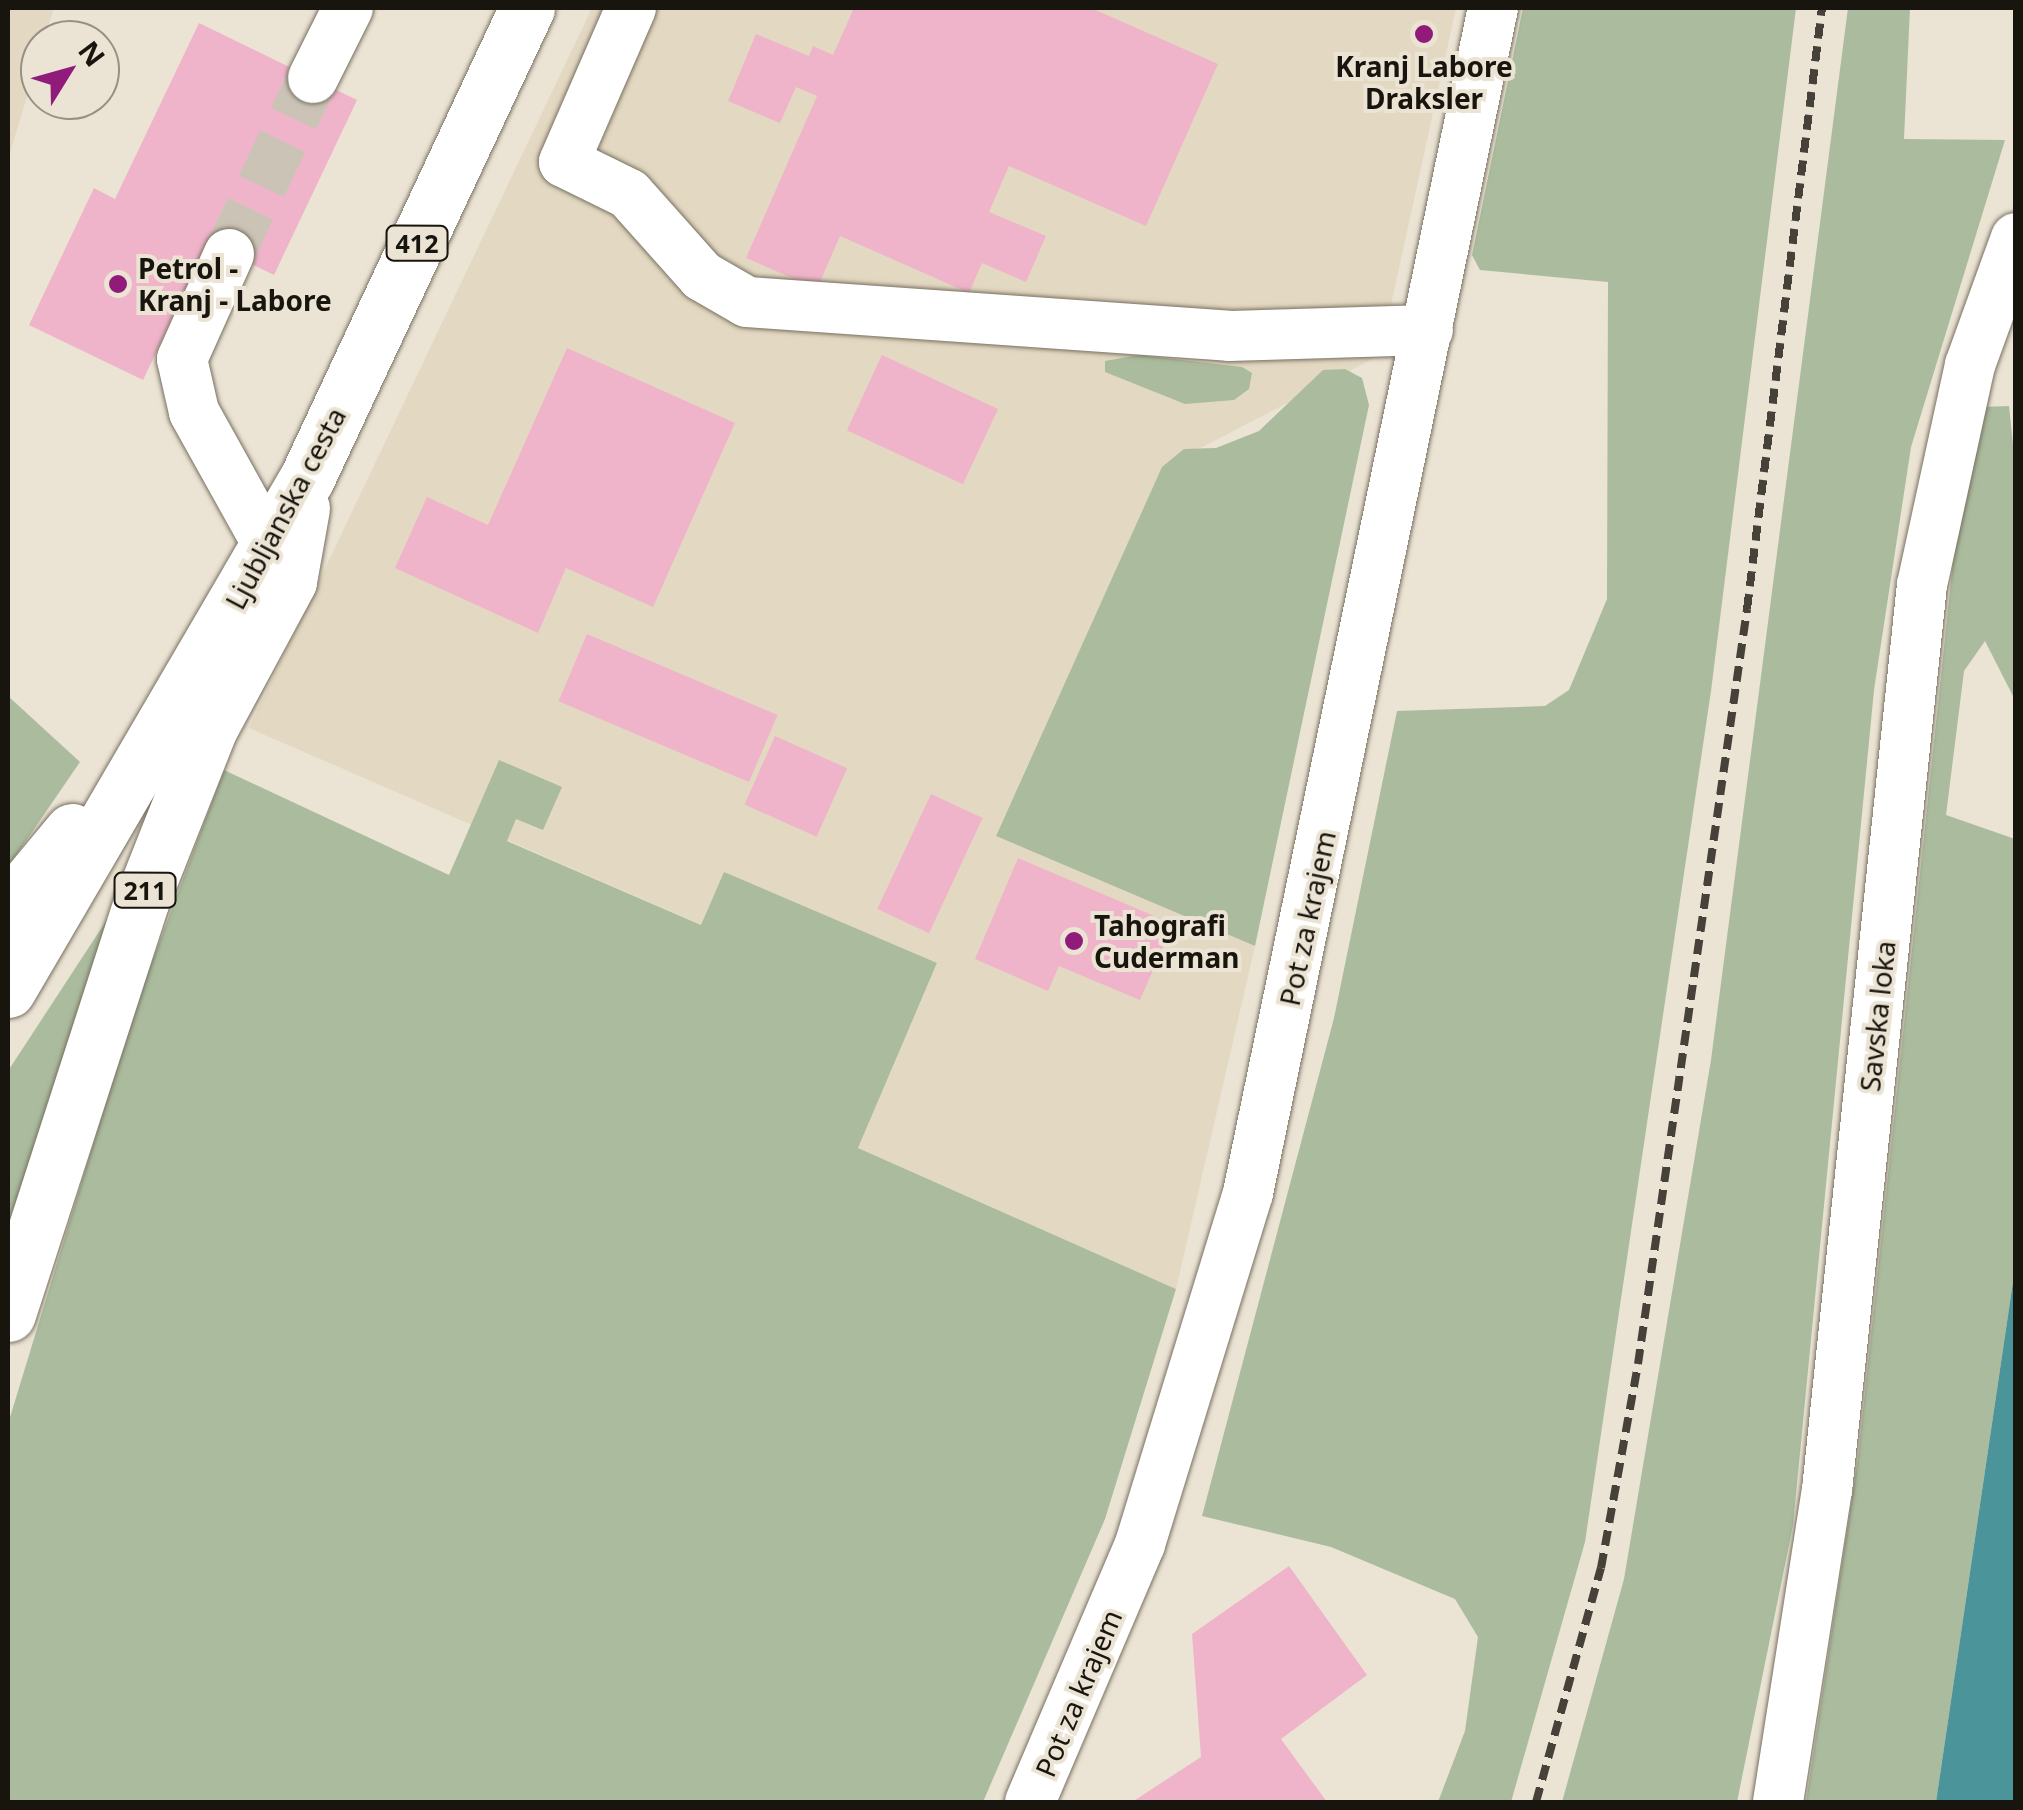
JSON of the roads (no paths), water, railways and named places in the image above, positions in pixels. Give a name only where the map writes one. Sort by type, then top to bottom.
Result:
[{"type":"main road","name":"Ljubljanska cesta","points":[[8,990],[177,710],[255,564],[307,478],[527,8]]},
{"type":"main road","name":"211","points":[[8,1314],[179,798],[289,581],[307,478]]},
{"type":"main road","name":"211","points":[[8,908],[70,833],[162,668],[198,621],[255,564]]},
{"type":"street","points":[[313,78],[348,8]]},
{"type":"street","points":[[631,8],[564,162],[628,194],[702,276],[746,302],[1229,336],[1428,330]]},
{"type":"street","name":"Pot za krajem","points":[[1030,1802],[1140,1544],[1248,1193],[1493,8]]},
{"type":"street","name":"Savska loka","points":[[1778,1802],[1827,1490],[1922,584],[1970,365],[2016,238]]},
{"type":"street","points":[[229,254],[182,359],[194,412],[255,564]]},
{"type":"water","points":[[2015,1268],[2015,1802],[1936,1802]]},
{"type":"tunnel","points":[[229,254],[313,78]]},
{"type":"railway","points":[[1536,1802],[1601,1568],[1638,1364],[1747,609],[1822,8]]},
{"type":"place","name":"Kranj Labore Draksler","points":[[1424,34]]},
{"type":"place","name":"Petrol - Kranj - Labore","points":[[118,284]]},
{"type":"place","name":"Tahografi Cuderman","points":[[1074,941]]}]
